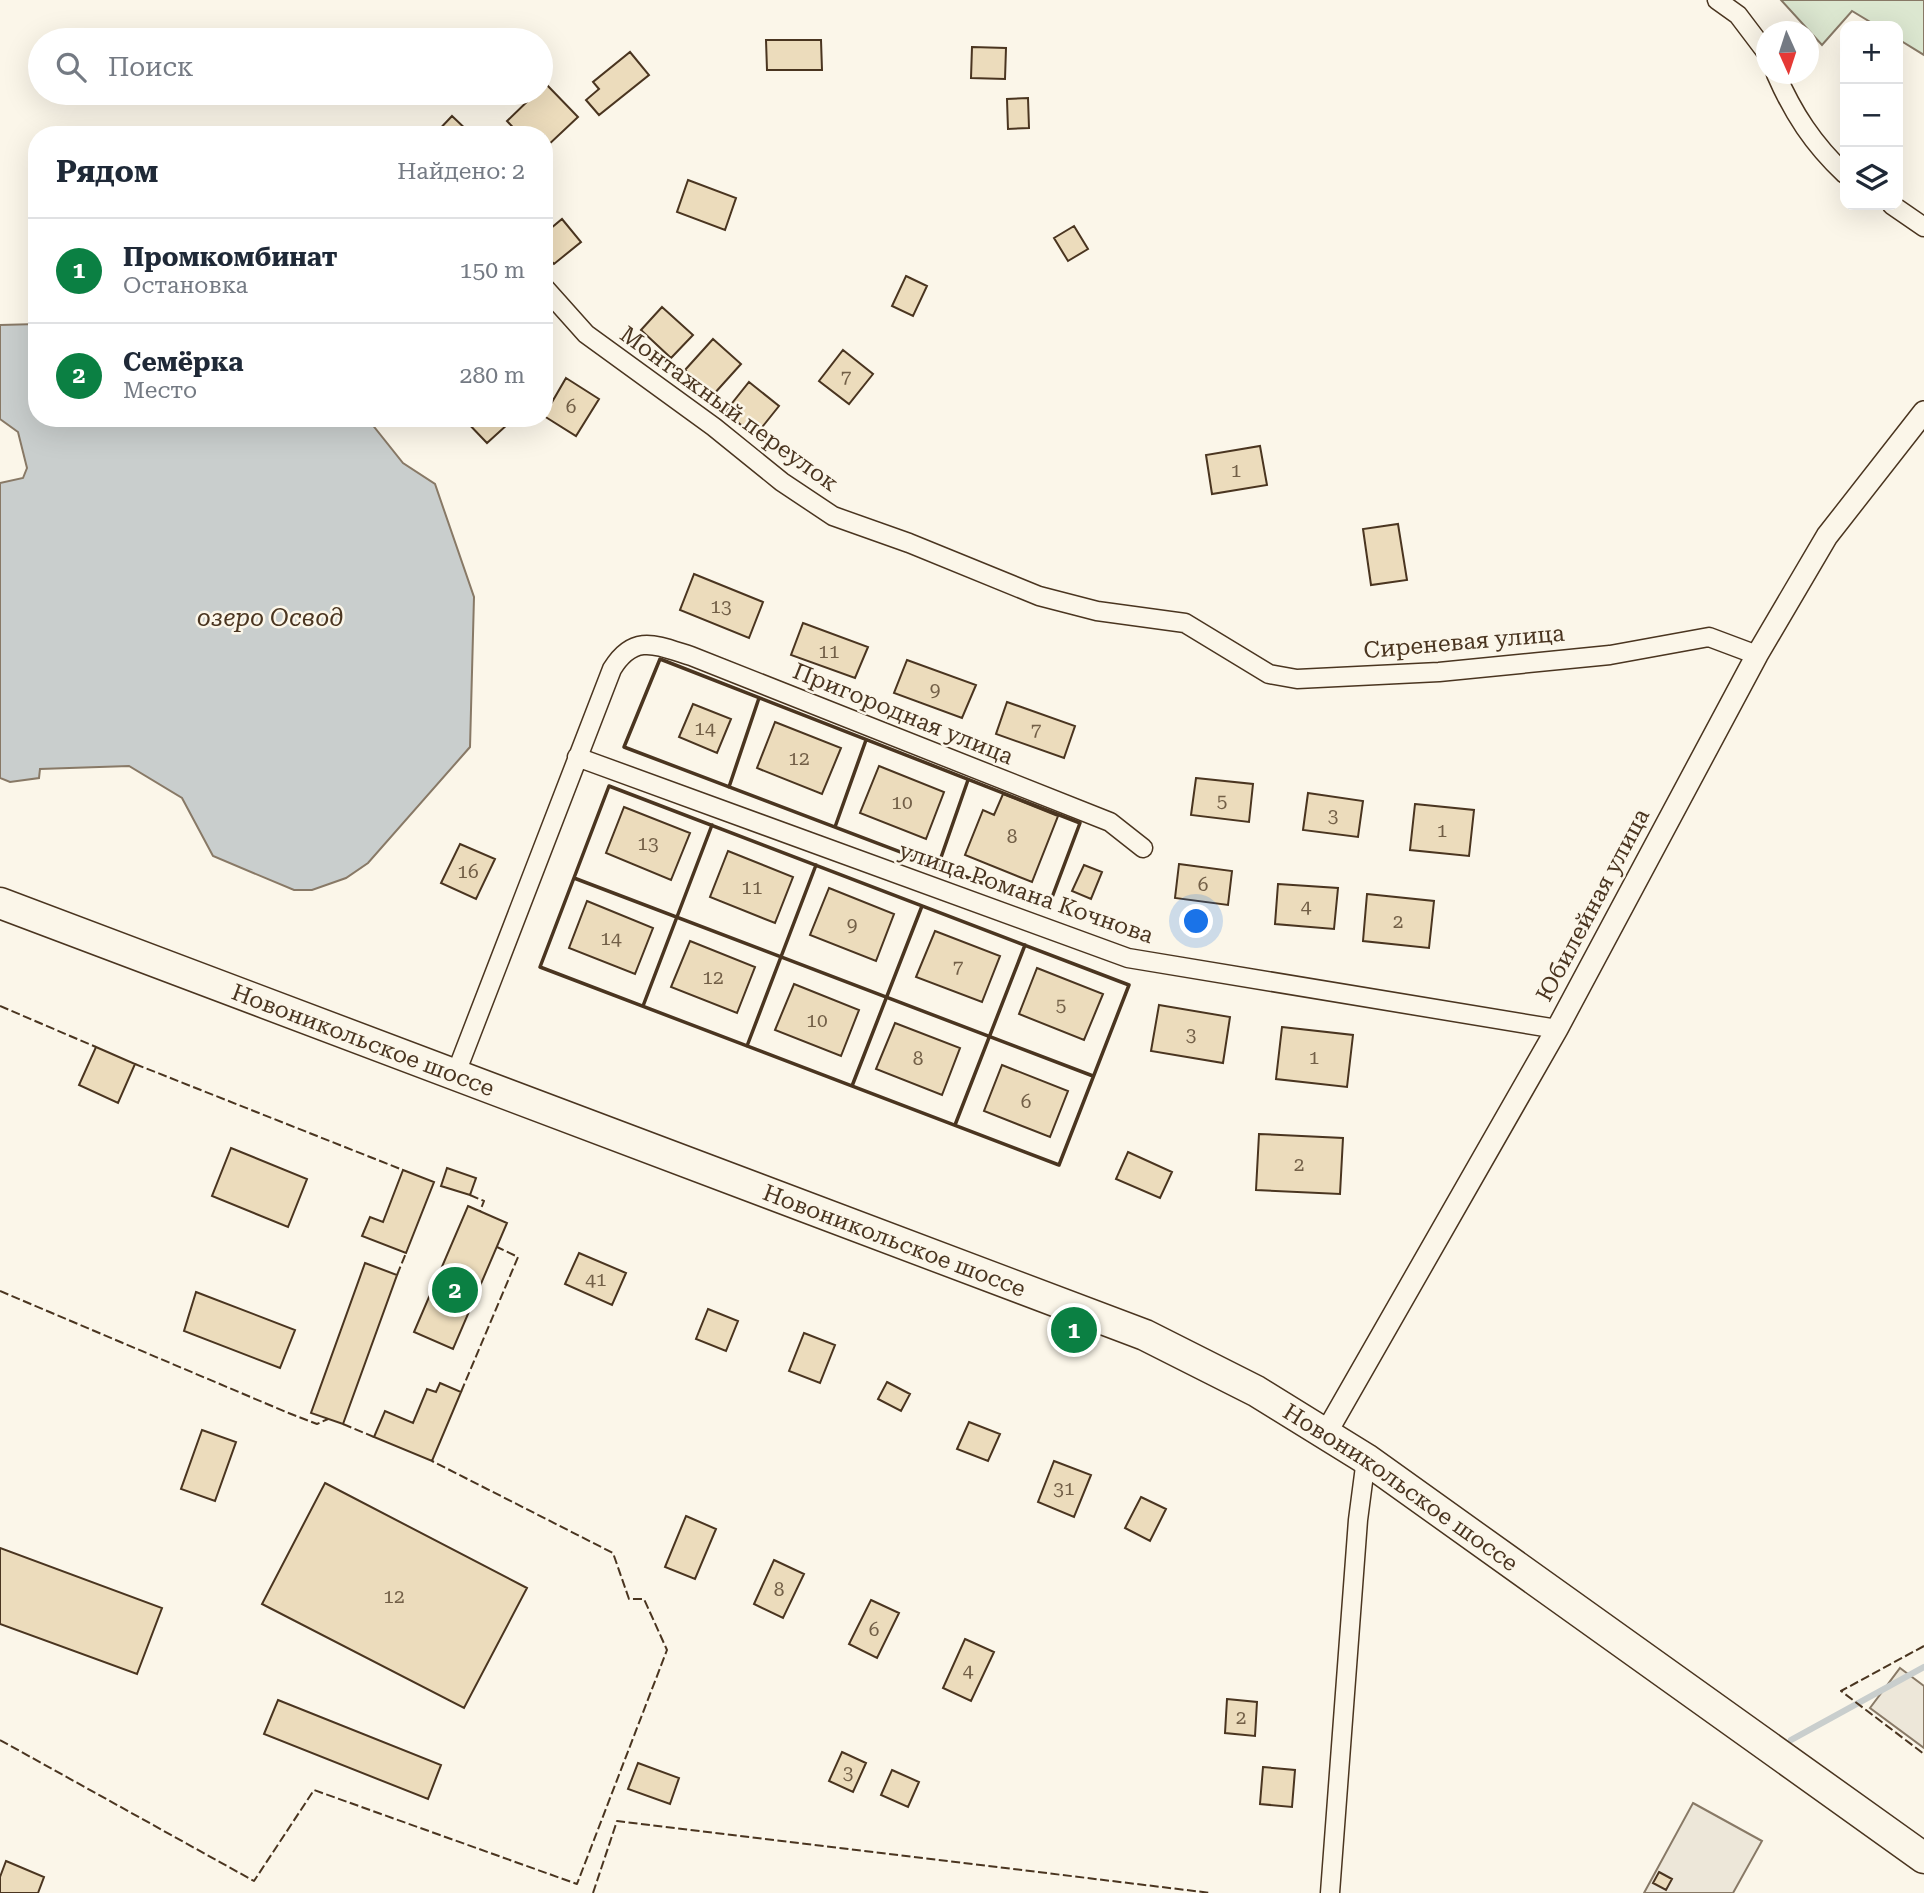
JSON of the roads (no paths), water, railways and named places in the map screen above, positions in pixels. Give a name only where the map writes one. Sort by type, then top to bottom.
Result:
[{"type":"highway","name":"Новоникольское шоссе","points":[[0,902],[1145,1335],[1256,1391],[1366,1459],[1924,1858]]},
{"type":"street","points":[[1717,0],[1738,15],[1756,39]]},
{"type":"street","points":[[1781,84],[1796,116],[1819,149],[1840,169]]},
{"type":"street","points":[[1899,210],[1924,227]]},
{"type":"street","name":"Монтажный переулок","points":[[553,297],[586,334],[714,427],[782,482],[833,516],[1039,596],[1097,611],[1185,623]]},
{"type":"street","name":"Юбилейная улица","points":[[1326,1433],[1557,1029],[1758,655],[1827,536],[1924,412]]},
{"type":"street","name":"Сиреневая улица","points":[[1185,623],[1269,674],[1297,679],[1439,671],[1597,656],[1709,637],[1758,655]]},
{"type":"street","name":"Пригородная улица","points":[[577,757],[612,669],[623,651],[637,644],[691,656],[1110,822],[1143,848]]},
{"type":"street","points":[[456,1073],[577,757]]},
{"type":"street","name":"улица Романа Кочнова","points":[[577,757],[1128,958],[1557,1029]]},
{"type":"street","points":[[1330,1893],[1358,1520],[1366,1459]]},
{"type":"water","name":"озеро Освод","points":[[28,324],[28,427],[374,427],[403,463],[435,484],[474,597],[470,747],[368,863],[346,878],[312,890],[294,890],[213,856],[182,798],[129,766],[40,769],[39,778],[10,782],[0,778],[0,483],[23,478],[27,468],[18,432],[0,419],[0,325]]},
{"type":"waterway","points":[[1791,1740],[1924,1667]]},
{"type":"place","name":"Семёрка","points":[[455,1290]]},
{"type":"place","name":"Промкомбинат","points":[[1074,1330]]}]
